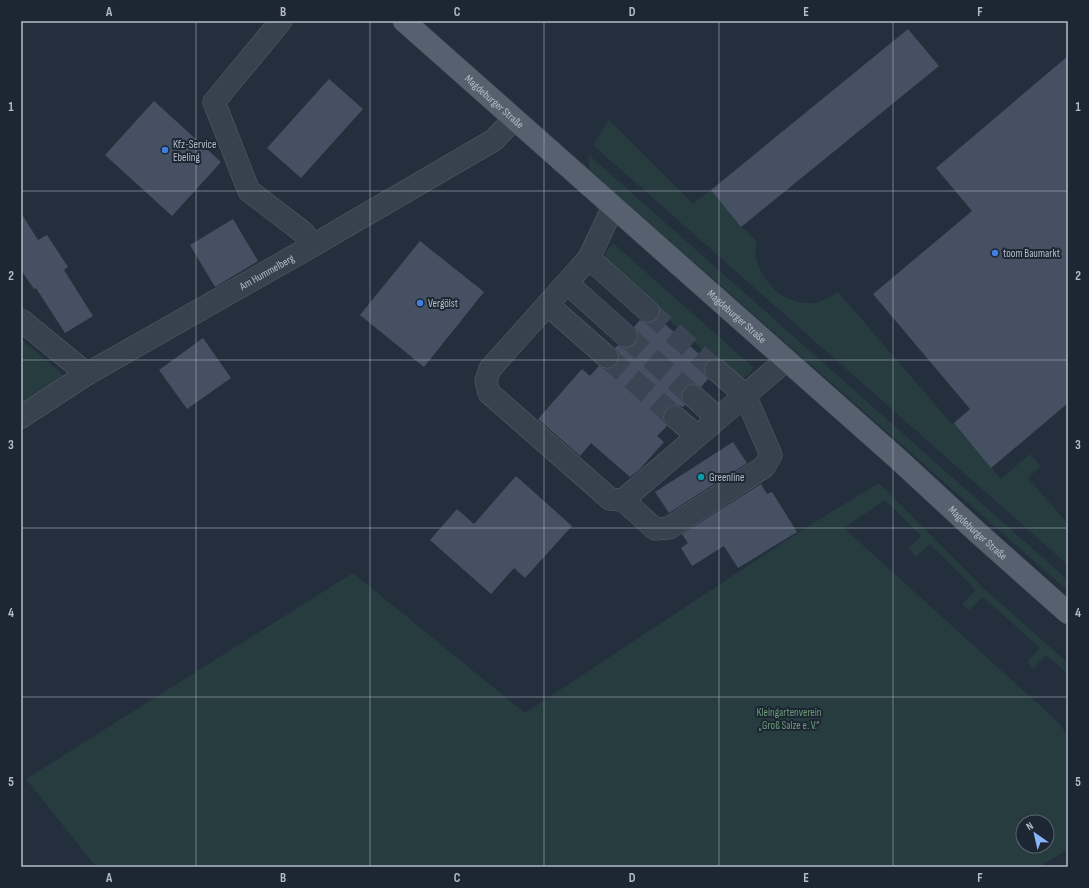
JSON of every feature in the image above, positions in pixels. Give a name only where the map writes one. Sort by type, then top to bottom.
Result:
[{"type":"main road","name":"Magdeburger Straße","points":[[404,21],[898,459],[1068,613]]},
{"type":"street","points":[[281,21],[214,102],[249,191],[304,233],[312,246]]},
{"type":"street","name":"Am Hummelberg","points":[[21,417],[87,374],[494,140],[514,119]]},
{"type":"street","points":[[613,206],[589,258],[490,369],[486,381],[489,393],[610,500],[623,500],[786,360]]},
{"type":"street","points":[[589,258],[648,310]]},
{"type":"street","points":[[567,283],[626,336]]},
{"type":"street","points":[[548,305],[607,357]]},
{"type":"street","points":[[21,320],[87,374]]},
{"type":"street","points":[[623,500],[655,529],[669,528],[764,467],[771,455],[745,395],[716,370]]},
{"type":"street","points":[[693,396],[718,418]]},
{"type":"street","points":[[675,417],[697,436]]},
{"type":"green space","points":[[609,120],[693,204],[711,190],[741,226],[757,242],[756,255],[759,267],[769,284],[776,291],[793,300],[803,303],[813,303],[823,300],[838,292],[952,424],[954,423],[1001,479],[1030,454],[1041,466],[1028,478],[1068,524],[1068,565],[593,145]]},
{"type":"green space","points":[[589,155],[1068,580],[1068,591],[592,172],[589,166]]},
{"type":"green space","points":[[614,244],[754,368],[746,377],[741,378],[732,376],[606,264],[605,254],[610,246]]},
{"type":"green space","points":[[21,339],[70,381],[21,408]]},
{"type":"green space","name":"Kleingartenverein „Groß Salze e. V.“","points":[[879,483],[982,587],[1068,663],[1068,674],[1046,655],[1033,669],[1027,662],[1040,648],[983,597],[969,610],[962,604],[976,590],[930,544],[916,557],[909,548],[921,536],[885,500],[844,528],[1058,722],[1068,736],[1068,849],[1039,867],[96,867],[26,779],[353,573],[525,713],[802,530]]},
{"type":"building","points":[[908,29],[939,66],[741,227],[711,190]]},
{"type":"building","name":"toom Baumarkt","points":[[1068,56],[1068,403],[991,468],[954,423],[970,409],[873,294],[972,211],[936,168]]},
{"type":"building","points":[[329,79],[363,109],[301,178],[267,148]]},
{"type":"building","points":[[154,101],[221,162],[172,216],[105,155]]},
{"type":"building","points":[[21,213],[38,240],[47,235],[68,267],[64,270],[93,316],[65,333],[36,288],[34,289],[21,270]]},
{"type":"building","points":[[233,219],[258,261],[215,287],[190,245]]},
{"type":"building","points":[[420,241],[484,292],[424,367],[360,315]]},
{"type":"building","points":[[658,318],[707,361],[704,368],[704,374],[708,379],[701,387],[695,384],[689,384],[684,387],[681,394],[681,400],[685,405],[683,407],[671,405],[665,409],[663,421],[667,426],[657,436],[664,442],[639,470],[630,477],[591,443],[580,456],[538,419],[582,369],[590,376],[599,366],[605,369],[611,369],[616,366],[619,359],[619,353],[615,348],[618,345],[623,348],[629,348],[636,344],[638,333],[634,327],[640,320],[645,323],[651,323]]},
{"type":"building","points":[[203,338],[231,378],[187,409],[159,370]]},
{"type":"building","name":"Greenline","points":[[733,442],[747,463],[669,513],[655,492]]},
{"type":"building","points":[[516,476],[572,526],[525,578],[514,568],[491,594],[430,540],[457,509],[474,524]]},
{"type":"building","points":[[761,484],[767,494],[772,492],[797,532],[738,568],[724,546],[692,566],[681,548],[688,543],[682,534]]},
{"type":"tunnel","points":[[648,311],[716,370]]},
{"type":"tunnel","points":[[626,336],[693,396]]},
{"type":"tunnel","points":[[607,357],[675,417]]},
{"type":"place","name":"Kfz-Service Ebeling","points":[[165,150]]},
{"type":"place","name":"toom Baumarkt","points":[[995,253]]},
{"type":"place","name":"Vergölst","points":[[420,303]]},
{"type":"place","name":"Greenline","points":[[701,477]]}]
